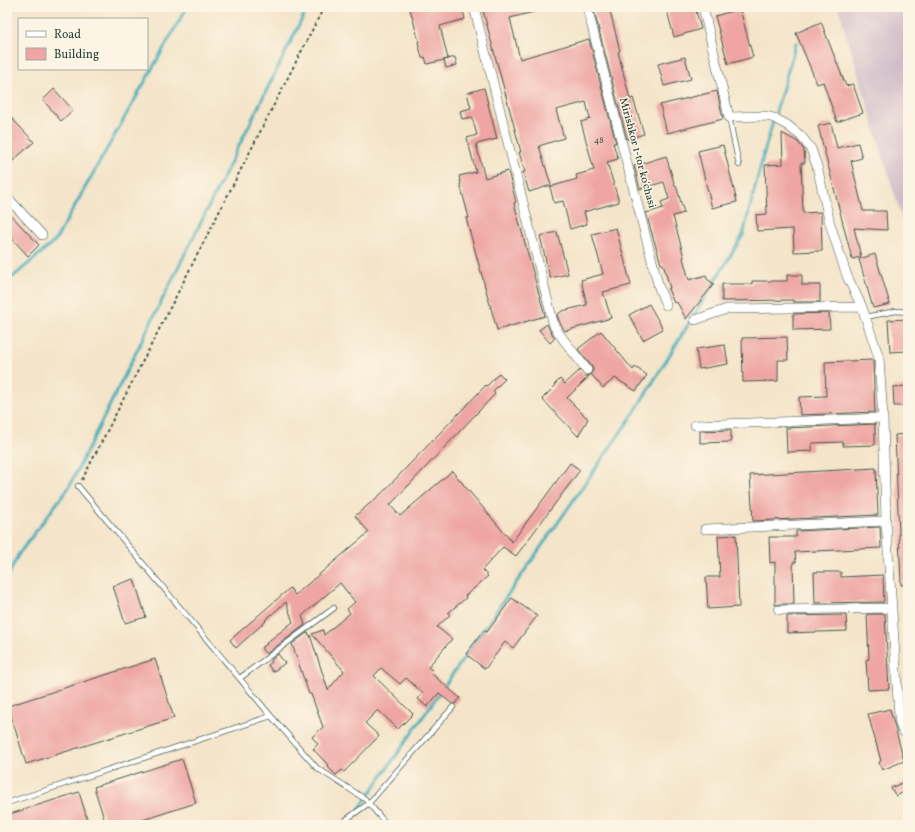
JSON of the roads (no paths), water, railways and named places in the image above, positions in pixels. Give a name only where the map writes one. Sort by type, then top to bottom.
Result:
[{"type":"street","points":[[474,7],[552,317],[558,332],[587,370]]},
{"type":"street","name":"Mirishkor 1-tor ko'chasi","points":[[587,7],[660,288],[666,305]]},
{"type":"street","points":[[703,7],[729,117],[766,116],[774,118],[787,125],[801,136],[811,149],[817,166],[830,224],[847,276],[862,308],[879,358],[883,418],[886,522],[899,719],[904,731],[908,734]]},
{"type":"street","points":[[7,197],[42,235]]},
{"type":"street","points":[[695,320],[727,309],[862,308]]},
{"type":"street","points":[[695,425],[883,418]]},
{"type":"street","points":[[705,529],[886,522]]},
{"type":"street","points":[[779,610],[892,608]]},
{"type":"lane","points":[[729,117],[739,165]]},
{"type":"lane","points":[[865,317],[896,312],[908,312]]},
{"type":"lane","points":[[78,486],[271,716],[317,768],[366,799],[387,825]]},
{"type":"lane","points":[[240,678],[334,608]]},
{"type":"lane","points":[[343,825],[347,819],[369,803],[453,707]]},
{"type":"lane","points":[[7,803],[271,716]]},
{"type":"waterway","points":[[7,282],[55,241],[187,7]]},
{"type":"waterway","points":[[7,578],[18,555],[69,487],[308,7]]},
{"type":"waterway","points":[[359,809],[634,413],[743,235],[763,156],[796,43]]},
{"type":"waterway","points":[[347,825],[354,815]]}]
